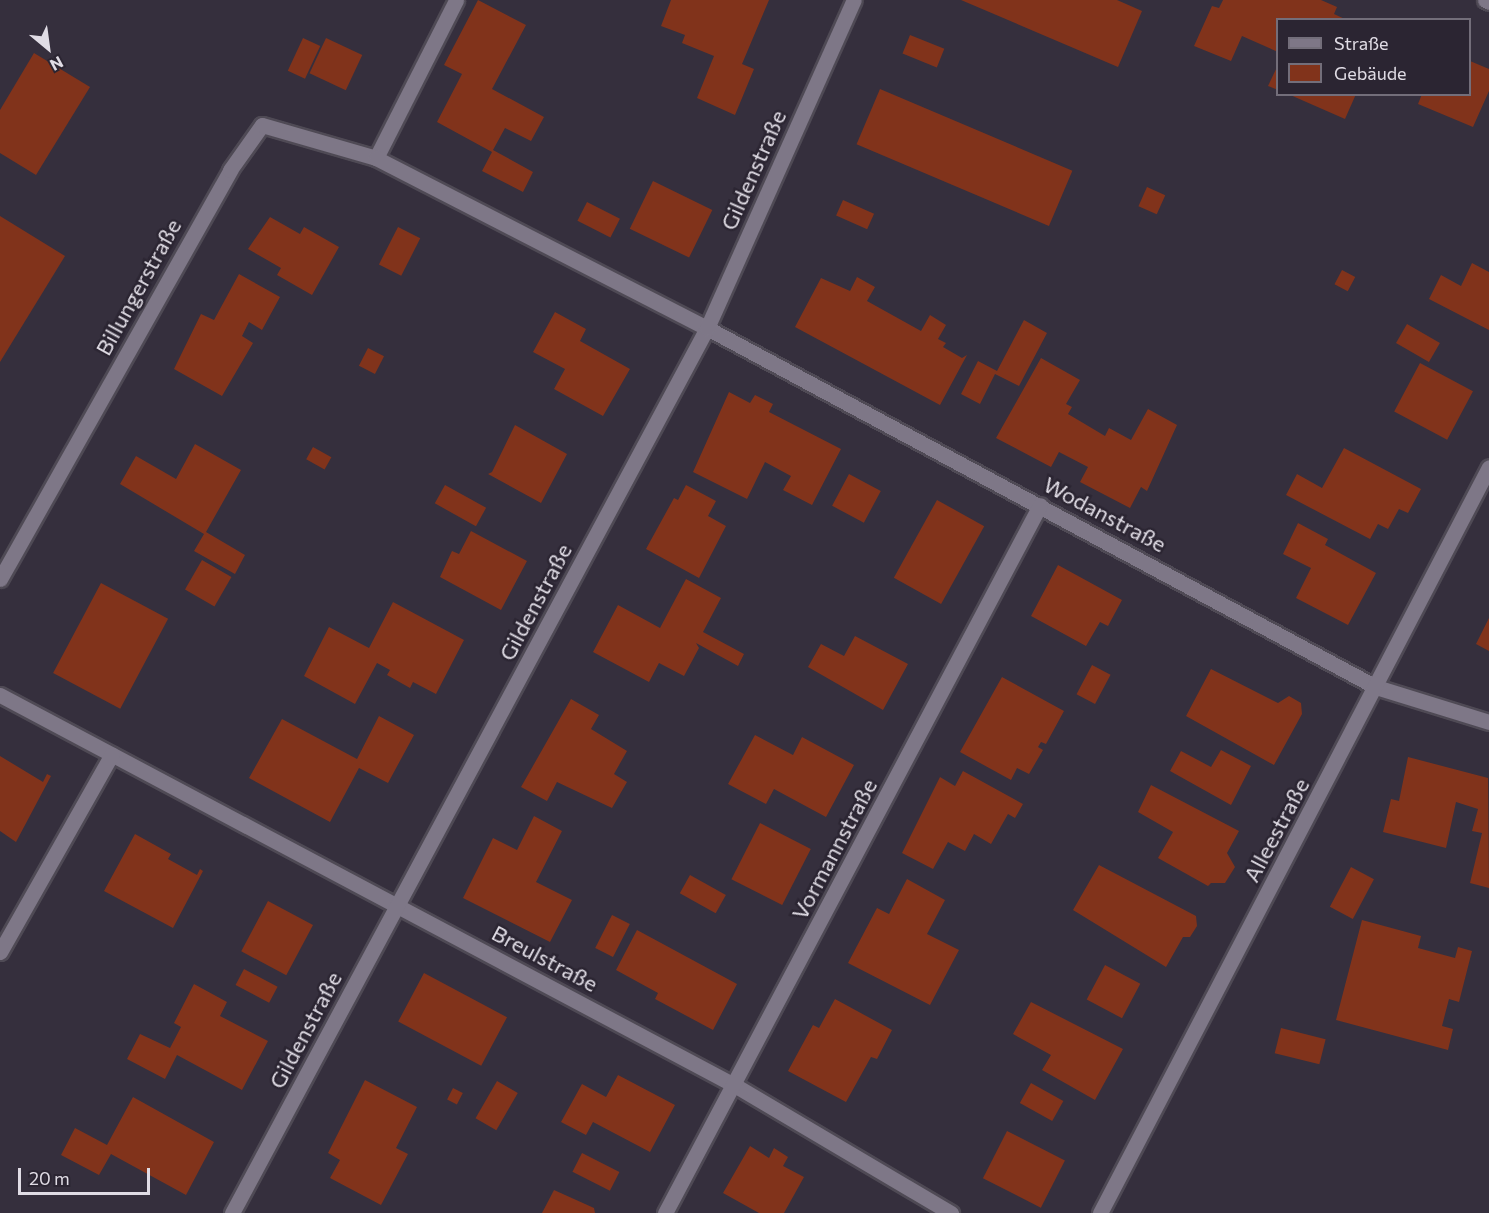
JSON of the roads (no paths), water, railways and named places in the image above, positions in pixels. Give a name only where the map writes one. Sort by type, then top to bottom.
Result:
[{"type":"street","points":[[376,158],[456,0]]},
{"type":"street","name":"Gildenstraße","points":[[232,1213],[707,328],[854,0]]},
{"type":"street","name":"Billungerstraße","points":[[0,579],[230,170],[262,125],[376,158],[707,328]]},
{"type":"street","name":"Wodanstraße","points":[[707,328],[1376,687],[1489,722]]},
{"type":"street","name":"Alleestraße","points":[[1100,1213],[1489,467]]},
{"type":"street","name":"Vormannstraße","points":[[665,1213],[736,1086],[1040,505]]},
{"type":"street","points":[[0,695],[112,754],[0,952]]},
{"type":"street","name":"Breulstraße","points":[[112,754],[736,1086],[951,1213]]}]
